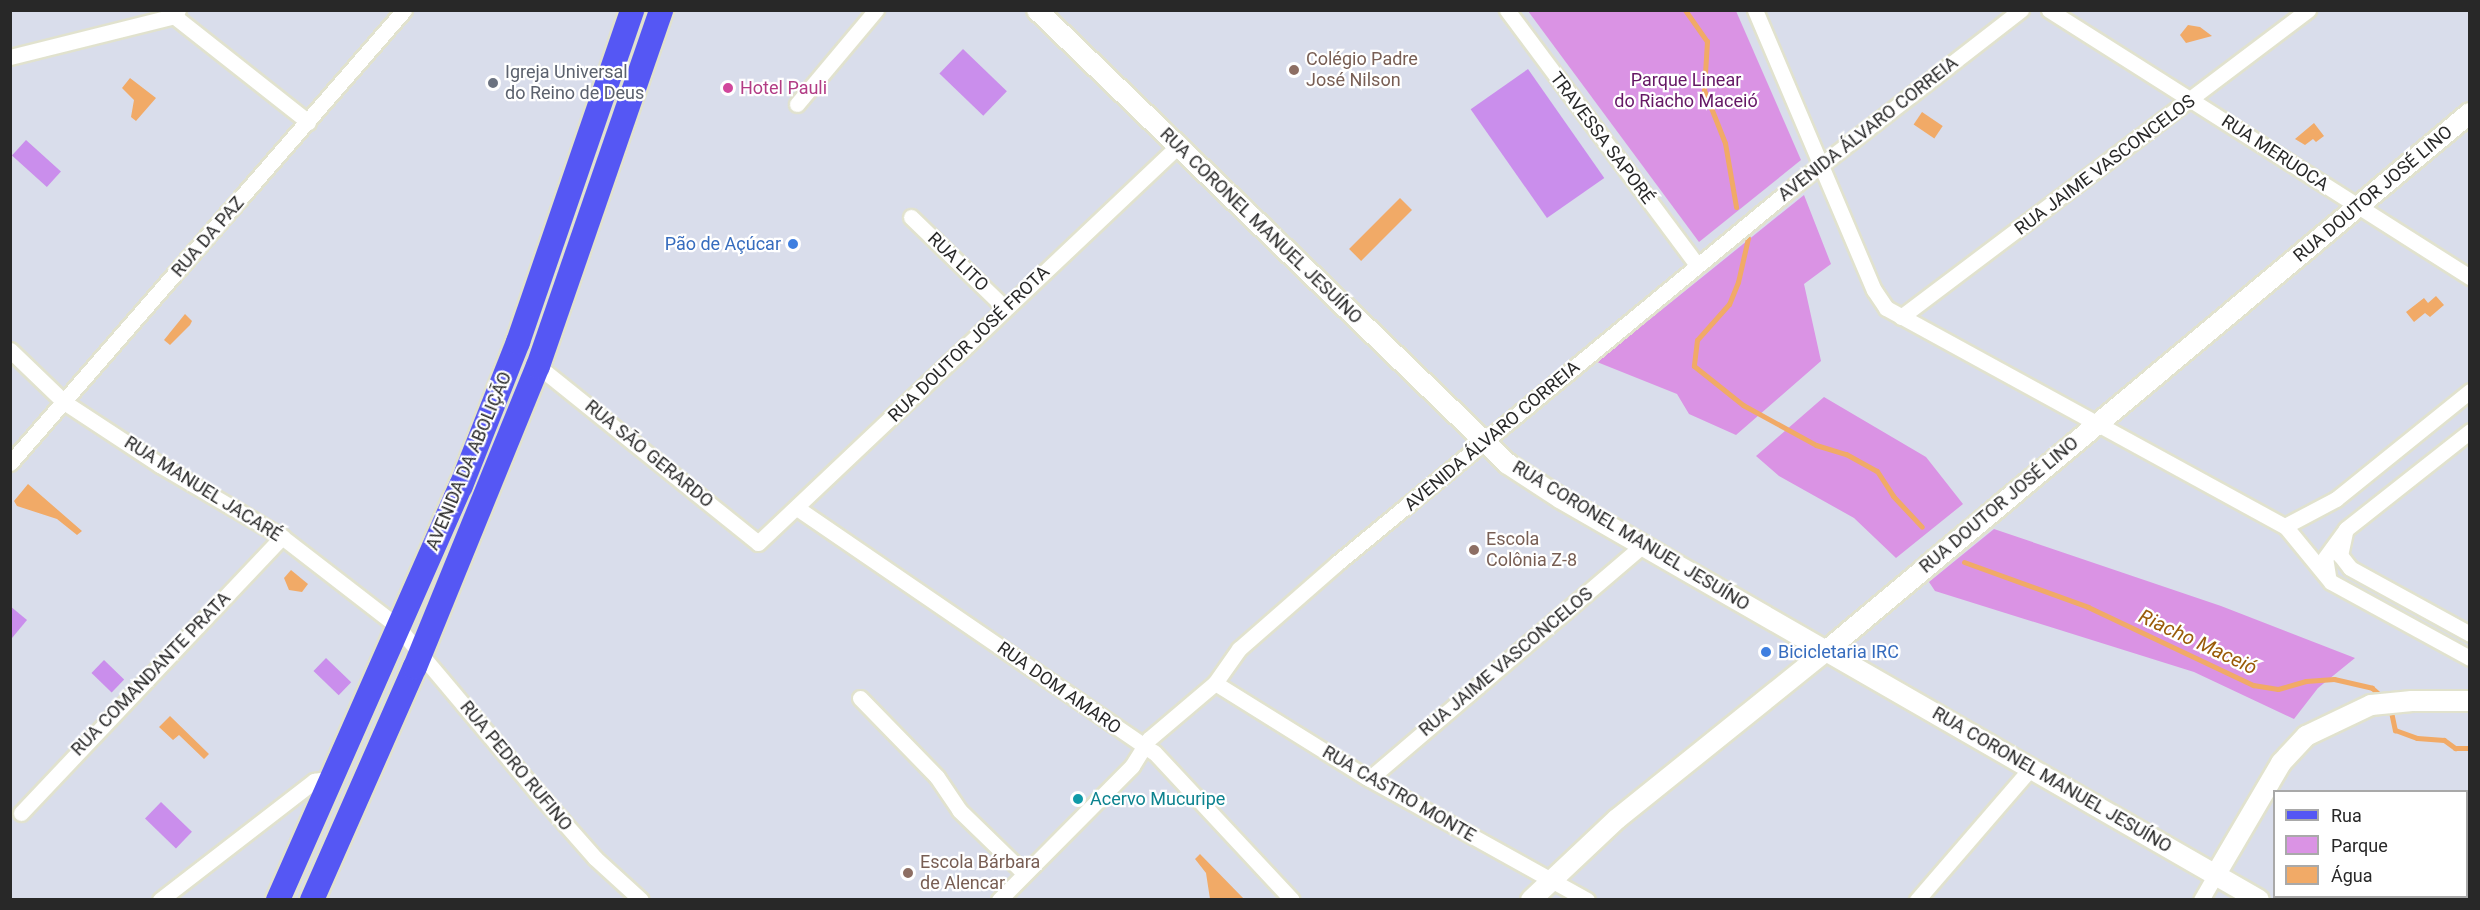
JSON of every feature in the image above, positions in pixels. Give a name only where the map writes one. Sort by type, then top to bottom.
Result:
[{"type":"main road","name":"AVENIDA DA ABOLIÇÃO","points":[[278,900],[397,626],[461,486],[518,342],[632,10]]},
{"type":"main road","name":"AVENIDA DA ABOLIÇÃO","points":[[312,900],[421,652],[538,366],[660,11]]},
{"type":"main road","points":[[518,342],[538,366]]},
{"type":"street","name":"RUA DA PAZ","points":[[10,464],[404,10]]},
{"type":"street","points":[[797,104],[876,10]]},
{"type":"street","name":"RUA CORONEL MANUEL JESUÍNO","points":[[1037,10],[1508,464],[1560,498],[2259,900]]},
{"type":"street","name":"TRAVESSA SAPORÉ","points":[[1507,10],[1697,265]]},
{"type":"street","points":[[1755,10],[1823,162],[1874,290],[1886,308],[2093,425],[2285,526],[2331,582],[2469,658]]},
{"type":"street","name":"AVENIDA ÁLVARO CORREIA","points":[[999,900],[1132,766],[1145,747],[1215,683],[1239,649],[1336,564],[1823,162],[2021,10]]},
{"type":"street","name":"RUA MERUOCA","points":[[2049,10],[2469,277]]},
{"type":"street","name":"RUA JAIME VASCONCELOS","points":[[1900,317],[2308,10]]},
{"type":"street","points":[[10,57],[176,13],[308,122]]},
{"type":"street","name":"RUA DOUTOR JOSÉ LINO","points":[[1531,900],[1617,819],[1827,651],[2093,425],[2358,208],[2469,113]]},
{"type":"street","name":"RUA DOUTOR JOSÉ FROTA","points":[[758,543],[1179,145]]},
{"type":"street","name":"RUA LITO","points":[[910,217],[1005,308]]},
{"type":"street","name":"RUA MANUEL JACARÉ","points":[[10,350],[64,402],[160,465],[282,537],[397,626]]},
{"type":"street","name":"RUA SÃO GERARDO","points":[[538,366],[758,543]]},
{"type":"street","points":[[2285,526],[2336,499],[2469,391]]},
{"type":"street","points":[[2331,582],[2325,558],[2346,529],[2469,431]]},
{"type":"street","name":"RUA DOM AMARO","points":[[797,508],[1145,747],[1292,900]]},
{"type":"street","points":[[2346,529],[2340,555],[2350,568],[2469,634]]},
{"type":"street","name":"RUA COMANDANTE PRATA","points":[[21,813],[282,537]]},
{"type":"street","name":"RUA JAIME VASCONCELOS","points":[[1368,779],[1643,545]]},
{"type":"street","name":"RUA PEDRO RUFINO","points":[[397,626],[595,858],[640,900]]},
{"type":"street","name":"RUA CASTRO MONTE","points":[[1215,683],[1368,779],[1587,900]]},
{"type":"street","points":[[860,698],[937,777],[959,810],[1024,873]]},
{"type":"street","points":[[2201,900],[2294,747],[2332,720],[2371,705],[2412,700],[2469,701]]},
{"type":"street","points":[[1917,900],[2031,768]]},
{"type":"street","points":[[160,900],[314,781],[332,778]]},
{"type":"green space","name":"Parque Linear do Riacho Maceió","points":[[1528,11],[1736,11],[1801,160],[1699,242]]},
{"type":"green space","points":[[1804,195],[1831,264],[1804,284],[1821,361],[1736,435],[1689,414],[1677,394],[1597,362]]},
{"type":"green space","points":[[1824,397],[1926,457],[1963,504],[1896,558],[1854,518],[1779,476],[1756,456]]},
{"type":"green space","points":[[1994,529],[2221,606],[2355,658],[2318,688],[2294,719],[2194,672],[1935,591],[1929,582]]},
{"type":"green space","points":[[2469,861],[2469,899],[2446,899],[2468,898]]},
{"type":"shaded area","points":[[963,49],[1007,91],[983,116],[939,73]]},
{"type":"shaded area","points":[[1528,69],[1604,178],[1547,218],[1471,109]]},
{"type":"shaded area","points":[[26,140],[61,171],[47,187],[12,156]]},
{"type":"shaded area","points":[[10,606],[27,620],[12,638],[10,637]]},
{"type":"shaded area","points":[[326,658],[351,682],[339,695],[313,671]]},
{"type":"shaded area","points":[[104,660],[124,679],[112,692],[91,673]]},
{"type":"shaded area","points":[[161,802],[192,832],[176,848],[145,819]]},
{"type":"water","points":[[2188,25],[2200,27],[2212,36],[2186,43],[2180,35]]},
{"type":"water","points":[[130,78],[156,98],[136,121],[131,117],[134,100],[122,88]]},
{"type":"water","points":[[1922,112],[1943,126],[1934,138],[1914,124]]},
{"type":"water","points":[[2314,123],[2324,136],[2316,142],[2313,139],[2305,145],[2295,139]]},
{"type":"water","points":[[1400,198],[1412,210],[1361,261],[1349,249]]},
{"type":"water","points":[[2436,296],[2444,305],[2430,317],[2425,313],[2414,322],[2406,312],[2424,298],[2428,303]]},
{"type":"water","points":[[185,314],[192,321],[170,345],[164,340]]},
{"type":"water","points":[[28,484],[82,531],[77,535],[57,519],[17,506],[14,501]]},
{"type":"water","points":[[291,570],[308,584],[302,592],[289,590],[284,578]]},
{"type":"water","points":[[170,716],[209,754],[204,759],[179,735],[173,740],[159,727]]},
{"type":"water","points":[[1200,854],[1244,899],[1210,899],[1206,873],[1195,859]]},
{"type":"waterway","name":"Riacho Maceió","points":[[1685,10],[1707,41],[1704,90],[1725,143],[1736,207]]},
{"type":"waterway","name":"Riacho Maceió","points":[[1748,238],[1738,282],[1729,304],[1697,340],[1694,366],[1743,405],[1816,445],[1846,454],[1877,471],[1893,496],[1922,527]]},
{"type":"waterway","name":"Riacho Maceió","points":[[1964,562],[2088,607],[2253,685],[2278,689],[2306,681],[2334,679],[2372,688],[2382,697]]},
{"type":"waterway","name":"Riacho Maceió","points":[[2390,707],[2395,730],[2417,738],[2444,740],[2455,748],[2470,748]]},
{"type":"place","name":"Colégio Padre José Nilson","points":[[1294,70]]},
{"type":"place","name":"Igreja Universal do Reino de Deus","points":[[493,83]]},
{"type":"place","name":"Hotel Pauli","points":[[728,88]]},
{"type":"place","name":"Pão de Açúcar","points":[[793,244]]},
{"type":"place","name":"Escola Colônia Z-8","points":[[1474,550]]},
{"type":"place","name":"Bicicletaria IRC","points":[[1766,652]]},
{"type":"place","name":"Acervo Mucuripe","points":[[1078,799]]},
{"type":"place","name":"Escola Bárbara de Alencar","points":[[908,873]]}]
